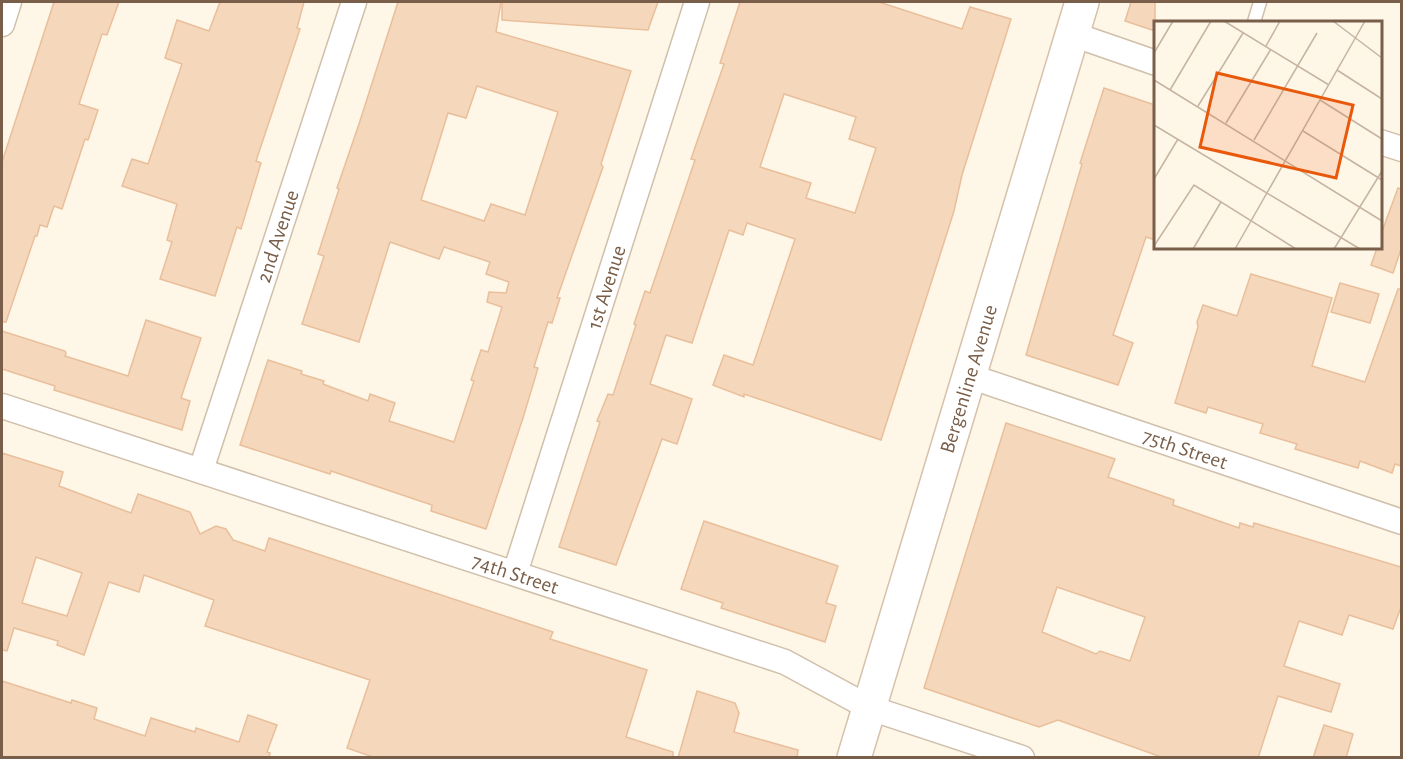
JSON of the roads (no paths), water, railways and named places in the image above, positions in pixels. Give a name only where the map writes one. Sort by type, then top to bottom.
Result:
[{"type":"street","points":[[2,24],[9,2]]},
{"type":"street","name":"2nd Avenue","points":[[201,470],[354,2]]},
{"type":"street","name":"1st Avenue","points":[[515,573],[697,2]]},
{"type":"street","name":"Bergenline Avenue","points":[[854,758],[1082,2]]},
{"type":"street","points":[[1072,34],[1154,63]]},
{"type":"street","points":[[1382,143],[1401,149]]},
{"type":"street","name":"75th Street","points":[[969,376],[1401,522]]},
{"type":"street","name":"74th Street","points":[[2,406],[785,662],[870,708],[1022,758]]},
{"type":"lane","points":[[1254,21],[1260,2]]}]
